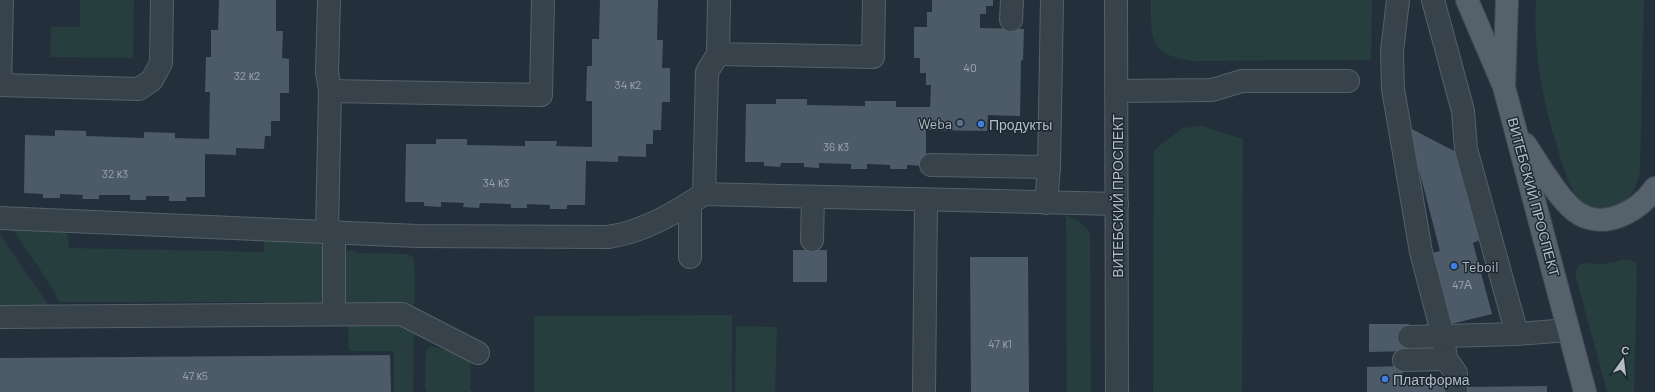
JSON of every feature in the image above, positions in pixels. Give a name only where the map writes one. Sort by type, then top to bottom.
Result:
[{"type":"main road","points":[[1467,0],[1504,87]]},
{"type":"main road","name":"ВИТЕБСКИЙ ПРОСПЕКТ","points":[[1507,0],[1504,87],[1585,392]]},
{"type":"main road","points":[[1516,132],[1561,195],[1575,211],[1586,217],[1601,219],[1616,218],[1640,205],[1655,188]]},
{"type":"street","points":[[2,0],[0,85],[139,89],[152,80],[161,64],[162,0]]},
{"type":"street","points":[[329,0],[327,72],[330,91],[330,231],[334,314]]},
{"type":"street","points":[[330,91],[541,95],[543,0]]},
{"type":"street","points":[[690,257],[697,199],[707,72],[718,54],[719,0]]},
{"type":"street","points":[[718,54],[873,57],[874,0]]},
{"type":"street","points":[[1046,203],[1049,167],[1052,0]]},
{"type":"street","name":"ВИТЕБСКИЙ ПРОСПЕКТ","points":[[1116,0],[1117,392]]},
{"type":"street","points":[[1398,0],[1392,51],[1393,89],[1421,252],[1443,336],[1446,359],[1456,373],[1456,392]]},
{"type":"street","points":[[1433,0],[1462,111],[1466,149],[1517,334]]},
{"type":"street","points":[[1117,91],[1212,90],[1242,81],[1348,81]]},
{"type":"street","points":[[931,165],[1049,167]]},
{"type":"street","points":[[812,240],[813,197]]},
{"type":"street","points":[[0,218],[330,231],[418,236],[608,237],[622,235],[657,221],[697,199],[813,197],[1117,204]]},
{"type":"street","points":[[924,392],[926,200]]},
{"type":"street","points":[[0,317],[402,314],[478,353]]},
{"type":"street","points":[[1410,337],[1517,334],[1568,330]]},
{"type":"street","points":[[1404,360],[1446,359]]},
{"type":"green space","points":[[80,0],[134,0],[133,58],[50,57],[51,27],[80,27]]},
{"type":"green space","points":[[1151,0],[1372,0],[1371,60],[1193,61],[1178,58],[1167,54],[1155,43],[1151,25]]},
{"type":"green space","points":[[1536,0],[1644,0],[1640,171],[1636,186],[1629,197],[1620,205],[1609,209],[1598,209],[1587,205],[1577,196],[1569,183],[1554,138],[1543,93],[1539,70],[1535,24]]},
{"type":"green space","points":[[1202,126],[1243,139],[1242,392],[1153,392],[1154,150],[1183,128]]},
{"type":"green space","points":[[1066,215],[1079,221],[1090,232],[1091,392],[1067,392]]},
{"type":"green space","points":[[14,228],[62,229],[68,236],[69,248],[264,252],[264,241],[271,236],[326,243],[329,304],[270,304],[264,302],[59,302],[50,284],[14,231]]},
{"type":"green space","points":[[0,234],[47,303],[47,310],[0,311]]},
{"type":"green space","points":[[352,250],[357,253],[408,254],[414,258],[415,302],[411,307],[344,305],[344,251]]},
{"type":"green space","points":[[1628,259],[1635,262],[1637,268],[1634,392],[1607,392],[1575,273],[1579,265],[1586,263],[1602,264]]},
{"type":"green space","points":[[732,315],[732,392],[534,392],[534,316]]},
{"type":"green space","points":[[348,319],[399,320],[414,328],[413,392],[394,392],[394,351],[349,351]]},
{"type":"green space","points":[[736,326],[777,327],[775,392],[735,392]]},
{"type":"green space","points":[[430,346],[465,356],[471,362],[470,390],[475,392],[427,392],[425,387],[426,351]]},
{"type":"building","points":[[219,0],[276,0],[276,31],[283,31],[282,58],[289,59],[289,93],[280,93],[280,121],[271,121],[271,136],[265,136],[264,149],[236,148],[236,155],[205,154],[205,197],[186,197],[186,201],[169,201],[169,196],[146,196],[146,200],[130,200],[130,195],[99,195],[99,199],[82,199],[83,195],[60,194],[60,198],[43,198],[43,194],[24,193],[25,135],[55,136],[55,130],[86,131],[86,136],[144,138],[144,132],[175,133],[175,138],[209,139],[210,92],[205,92],[206,57],[211,57],[211,30],[218,30]]},
{"type":"building","points":[[600,0],[658,0],[657,40],[663,40],[662,68],[670,68],[670,102],[662,102],[661,130],[653,130],[653,144],[646,144],[646,157],[618,156],[618,162],[586,161],[585,205],[567,205],[567,209],[550,209],[550,205],[527,204],[527,208],[511,208],[511,204],[480,203],[479,208],[463,207],[464,203],[441,202],[441,207],[424,206],[424,202],[405,202],[406,144],[436,144],[436,139],[467,139],[467,145],[525,146],[525,141],[557,141],[556,146],[592,147],[592,101],[586,101],[587,66],[592,66],[592,39],[599,39]]},
{"type":"building","points":[[932,0],[993,0],[993,6],[986,6],[986,14],[980,14],[980,28],[1024,29],[1023,60],[1021,61],[1020,116],[988,115],[987,131],[926,130],[926,166],[907,165],[907,169],[890,169],[890,165],[867,164],[867,169],[851,169],[851,164],[819,163],[819,168],[804,167],[804,163],[781,163],[780,167],[764,166],[764,162],[745,162],[746,104],[776,104],[776,99],[807,99],[807,105],[865,106],[865,101],[896,101],[896,107],[930,107],[931,85],[926,85],[926,73],[920,73],[920,58],[914,58],[914,27],[927,27],[927,12],[932,12]]},
{"type":"building","points":[[1408,127],[1456,152],[1480,240],[1473,243],[1492,314],[1451,324],[1432,253],[1440,251]]},
{"type":"building","points":[[793,250],[827,250],[827,282],[793,282]]},
{"type":"building","points":[[970,257],[1028,257],[1029,392],[971,392]]},
{"type":"building","points":[[1369,324],[1409,324],[1409,351],[1369,352]]},
{"type":"building","points":[[390,355],[391,392],[0,392],[0,358]]},
{"type":"building","name":"Платформа","points":[[1403,366],[1403,379],[1449,379],[1449,392],[1367,392],[1367,367]]},
{"type":"building","points":[[1547,386],[1547,392],[1462,392],[1462,387]]},
{"type":"place","name":"Weba","points":[[960,123]]},
{"type":"place","name":"Продукты","points":[[981,124]]},
{"type":"place","name":"Teboil","points":[[1454,266]]},
{"type":"place","name":"Платформа","points":[[1385,379]]}]
